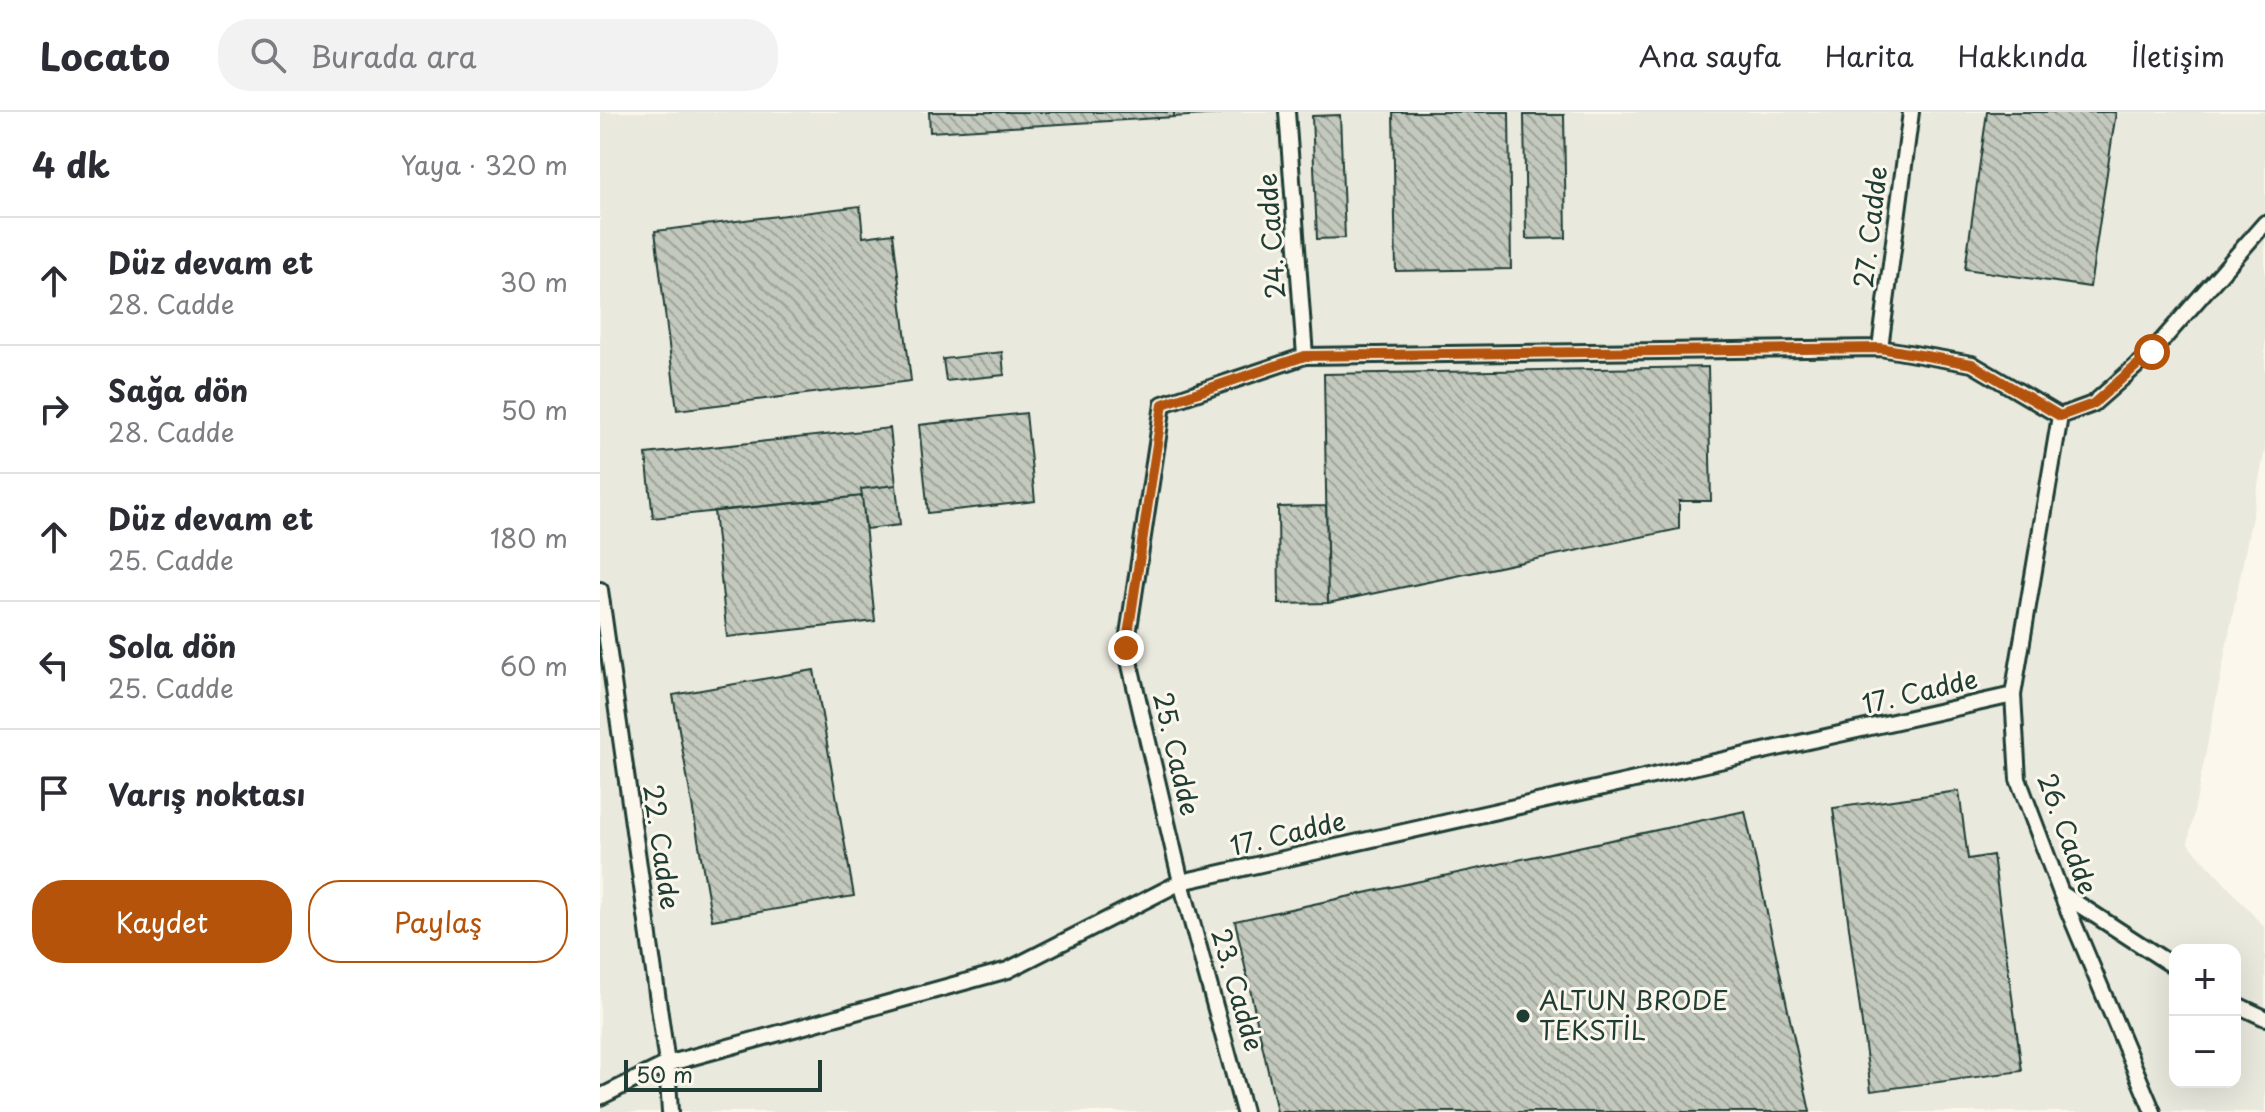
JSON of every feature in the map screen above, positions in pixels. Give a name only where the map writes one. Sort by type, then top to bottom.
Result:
[{"type":"lane","name":"24. Cadde","points":[[1287,112],[1305,356]]},
{"type":"lane","name":"27. Cadde","points":[[1880,348],[1911,112]]},
{"type":"lane","points":[[2060,416],[2093,404],[2152,352],[2265,223]]},
{"type":"lane","name":"25. Cadde","points":[[1181,882],[1126,648],[1163,404],[1305,356],[1880,348],[1972,364],[2060,416]]},
{"type":"lane","name":"26. Cadde","points":[[2060,416],[2013,695],[2018,779],[2061,893],[2153,1112]]},
{"type":"lane","name":"22. Cadde","points":[[600,590],[667,1064],[670,1112]]},
{"type":"lane","name":"17. Cadde","points":[[600,1097],[667,1064],[1008,970],[1181,882],[2013,695]]},
{"type":"lane","name":"23. Cadde","points":[[1181,882],[1244,1112]]},
{"type":"lane","points":[[2061,893],[2169,963]]},
{"type":"lane","points":[[2241,1007],[2265,1018]]},
{"type":"shaded area","points":[[600,112],[2265,112],[2265,450],[2188,843],[2265,928],[2265,1112],[600,1112]]},
{"type":"building","points":[[929,112],[1174,112],[1174,117],[930,132]]},
{"type":"building","points":[[1174,112],[1218,112],[1219,114],[1174,117]]},
{"type":"building","points":[[1393,112],[1509,112],[1511,269],[1396,271]]},
{"type":"building","points":[[1987,112],[2116,112],[2090,287],[1965,269]]},
{"type":"building","points":[[1340,115],[1345,238],[1317,239],[1312,116]]},
{"type":"building","points":[[1524,115],[1564,115],[1566,238],[1526,239]]},
{"type":"building","points":[[860,206],[863,237],[893,233],[911,381],[677,410],[655,231]]},
{"type":"building","points":[[1002,352],[1004,375],[946,381],[943,359]]},
{"type":"building","points":[[1708,367],[1711,501],[1679,501],[1679,529],[1328,603],[1324,374]]},
{"type":"building","points":[[1026,413],[1035,501],[928,513],[919,425]]},
{"type":"building","points":[[890,428],[896,485],[861,489],[862,496],[653,518],[646,454]]},
{"type":"building","points":[[896,485],[900,525],[866,529],[861,489]]},
{"type":"building","points":[[862,496],[875,621],[727,637],[714,511]]},
{"type":"building","points":[[1326,506],[1328,603],[1279,604],[1278,507]]},
{"type":"building","points":[[814,670],[854,896],[712,920],[673,695]]},
{"type":"building","points":[[1959,791],[1968,859],[1993,855],[2022,1071],[1871,1091],[1833,808]]},
{"type":"building","name":"ALTUN BRODE TEKSTİL","points":[[1745,811],[1810,1112],[1277,1112],[1235,921]]},
{"type":"place","name":"ALTUN BRODE TEKSTİL","points":[[1523,1016]]},
{"type":"route","points":[[1126,648],[1163,404],[1273,365],[1305,356],[1880,348],[1972,364],[2060,416],[2093,404],[2152,352]]}]
